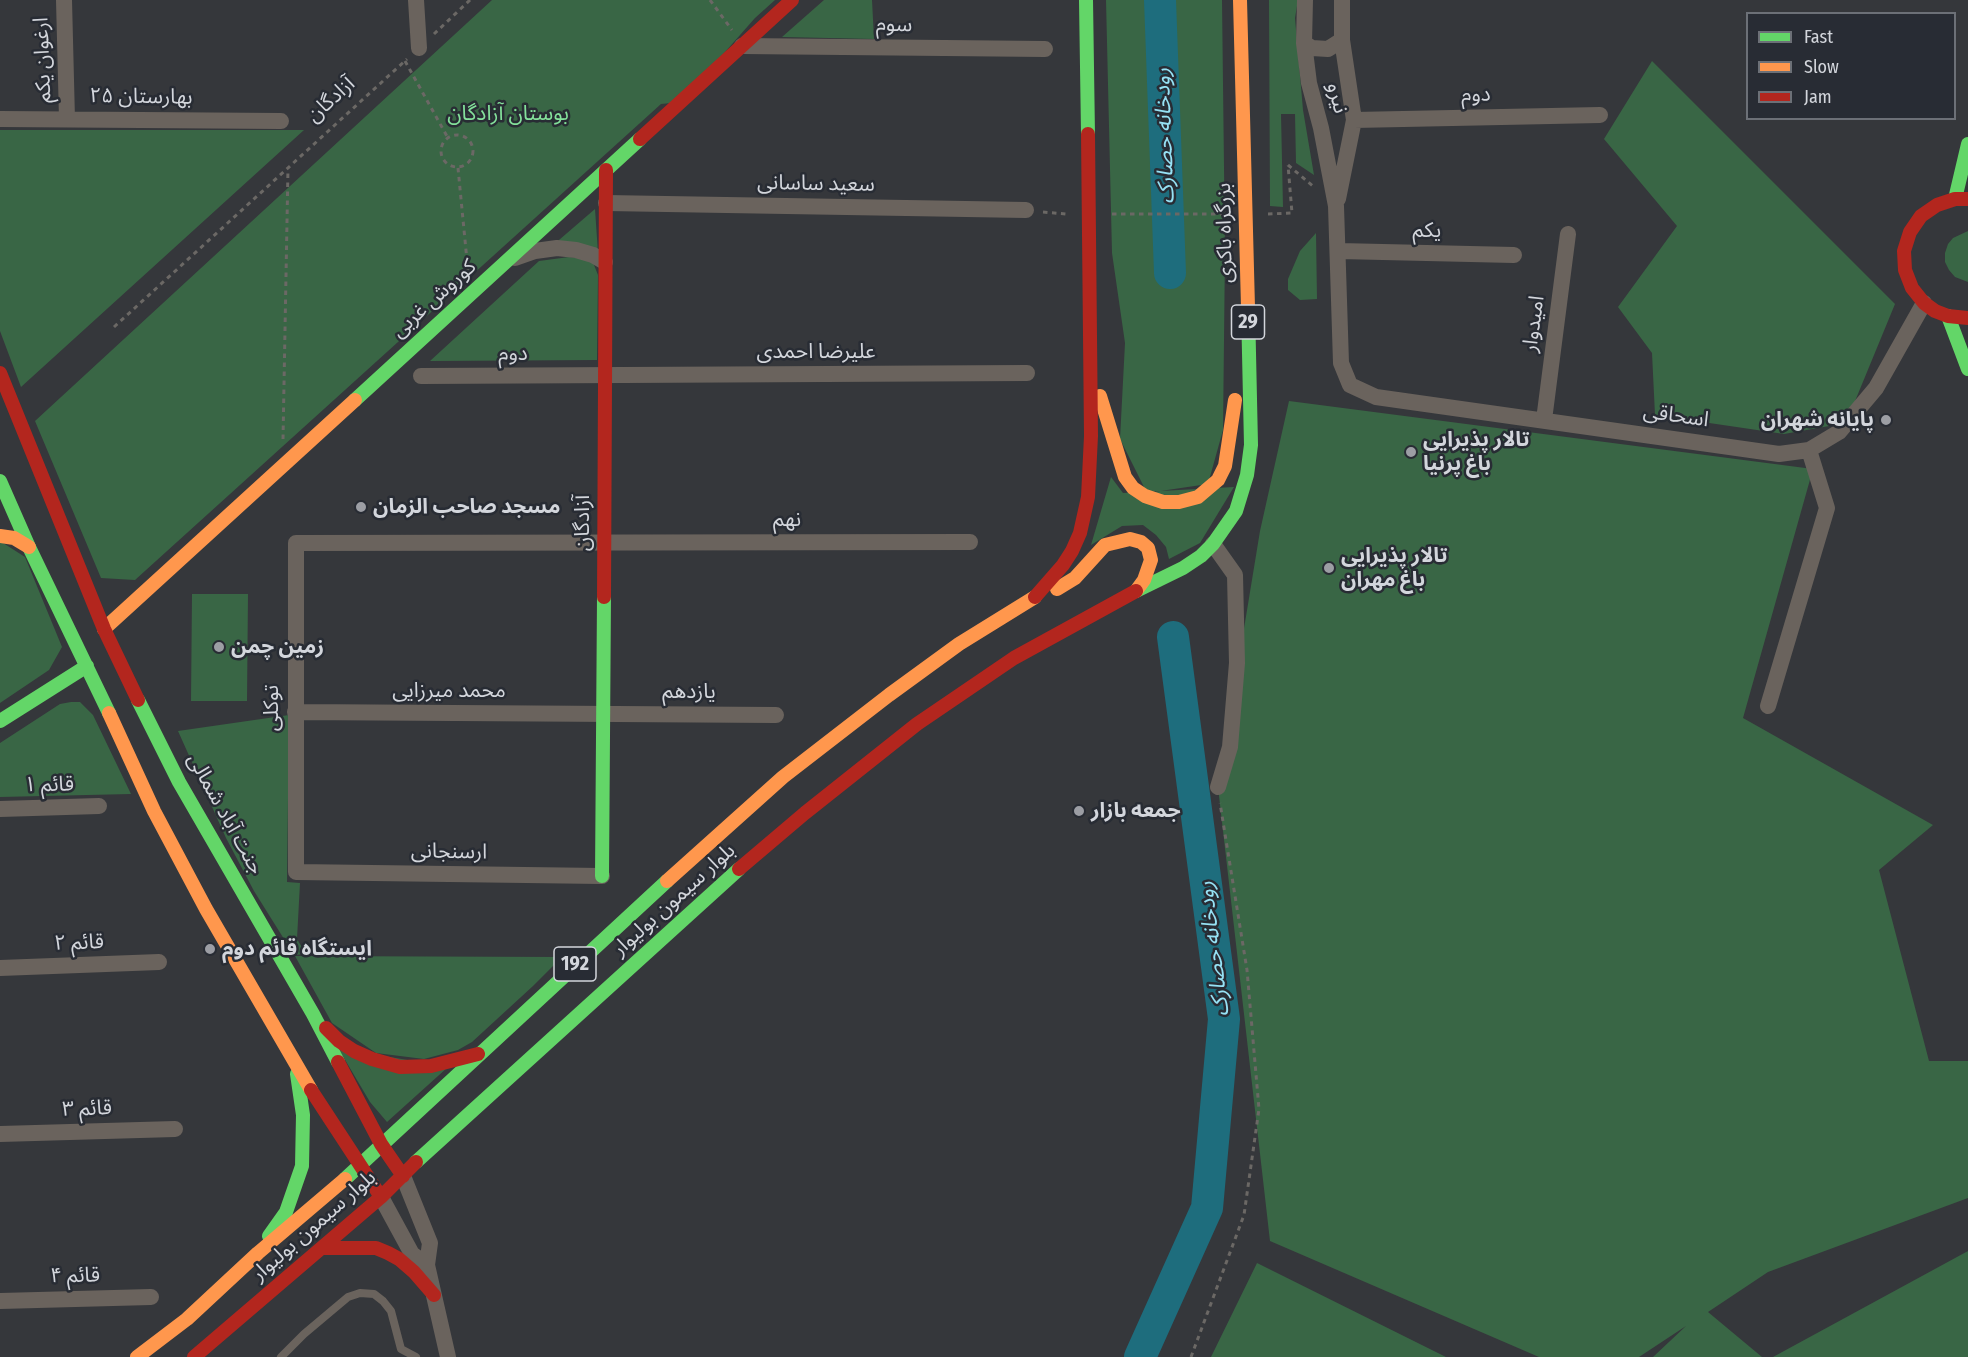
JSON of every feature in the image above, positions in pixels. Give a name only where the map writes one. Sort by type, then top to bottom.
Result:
[{"type":"main road","name":"کوروش غربی","points":[[104,629],[792,0]]},
{"type":"main road","points":[[1035,597],[1063,566],[1080,533],[1085,515],[1091,436],[1086,0]]},
{"type":"main road","name":"بزرگراه باکری","points":[[1136,591],[1183,568],[1201,556],[1213,544],[1236,511],[1247,475],[1251,445],[1240,0]]},
{"type":"main road","points":[[1968,144],[1961,199],[1936,205],[1921,216],[1910,232],[1904,250],[1905,270],[1912,288],[1924,303],[1948,316],[1968,318]]},
{"type":"main road","name":"آزادگان","points":[[602,876],[606,170]]},
{"type":"main road","points":[[1091,365],[1120,463],[1125,477],[1133,488],[1145,496],[1162,502],[1179,502],[1197,497],[1218,480],[1225,466],[1247,293]]},
{"type":"main road","points":[[1948,316],[1968,369]]},
{"type":"main road","name":"جنت آباد شمالی","points":[[0,373],[104,629],[179,782],[313,1014],[381,1144],[403,1176]]},
{"type":"main road","points":[[0,481],[153,811],[296,1066],[381,1197]]},
{"type":"main road","points":[[0,536],[14,537],[29,547]]},
{"type":"main road","points":[[1035,597],[1061,587],[1075,578],[1105,545],[1130,539],[1141,542],[1148,548],[1151,560],[1144,580],[1136,591]]},
{"type":"main road","name":"بلوار سیمون بولیوار","points":[[194,1357],[381,1197],[434,1144],[505,1083],[738,870],[805,813],[917,724],[1014,658],[1136,591]]},
{"type":"main road","name":"بلوار سیمون بولیوار","points":[[137,1357],[187,1319],[258,1253],[361,1165],[478,1054],[783,777],[959,644],[1035,597]]},
{"type":"main road","points":[[0,721],[87,666]]},
{"type":"main road","points":[[313,1014],[339,1041],[354,1051],[400,1067],[431,1066],[478,1054]]},
{"type":"main road","points":[[258,1253],[286,1212],[302,1166],[303,1115],[296,1066]]},
{"type":"main road","points":[[322,1248],[376,1248],[388,1253],[414,1272],[434,1295]]},
{"type":"street","name":"ارغوان یکم","points":[[64,0],[67,118]]},
{"type":"street","points":[[416,0],[419,48]]},
{"type":"street","name":"نیرو","points":[[1305,0],[1304,43],[1309,83],[1321,128],[1336,206],[1341,363],[1350,385]]},
{"type":"street","name":"نیرو","points":[[1336,206],[1354,120],[1342,40],[1342,0]]},
{"type":"street","points":[[1304,43],[1320,50],[1328,49],[1342,40]]},
{"type":"street","name":"سوم","points":[[742,45],[1045,49]]},
{"type":"street","name":"دوم","points":[[1354,120],[1600,115]]},
{"type":"street","name":"بهارستان ۲۵","points":[[0,119],[281,121]]},
{"type":"street","name":"سعید ساسانی","points":[[606,203],[1026,210]]},
{"type":"street","name":"امیدوار","points":[[1544,420],[1568,234]]},
{"type":"street","points":[[508,260],[535,251],[557,248],[576,250],[593,255],[605,262]]},
{"type":"street","name":"یکم","points":[[1339,251],[1514,255]]},
{"type":"street","name":"اسحاقی","points":[[1350,385],[1376,397],[1779,454],[1809,450],[1839,432],[1876,388],[1924,303]]},
{"type":"street","name":"علیرضا احمدی","points":[[605,376],[1027,373]]},
{"type":"street","name":"دوم","points":[[421,376],[605,376]]},
{"type":"street","points":[[1768,705],[1827,508],[1809,450]]},
{"type":"street","name":"نهم","points":[[296,543],[970,542]]},
{"type":"street","name":"توکلی","points":[[296,543],[296,872]]},
{"type":"street","points":[[1213,544],[1235,575],[1236,597],[1237,663],[1230,747],[1218,787]]},
{"type":"street","name":"محمد میرزایی","points":[[295,712],[603,714]]},
{"type":"street","name":"یازدهم","points":[[603,714],[776,715]]},
{"type":"street","name":"قائم ۱","points":[[0,808],[99,806]]},
{"type":"street","name":"ارسنجانی","points":[[296,872],[602,876]]},
{"type":"street","name":"قائم ۲","points":[[0,968],[159,962]]},
{"type":"street","name":"قائم ۳","points":[[0,1134],[175,1129]]},
{"type":"street","name":"جنت آباد شمالی","points":[[403,1176],[430,1243],[427,1265],[448,1357]]},
{"type":"street","points":[[381,1197],[412,1254],[427,1265]]},
{"type":"street","name":"قائم ۴","points":[[0,1301],[151,1297]]},
{"type":"lane","points":[[281,1357],[348,1297],[360,1293],[374,1294],[383,1301],[391,1311],[401,1349],[416,1357]]},
{"type":"path","name":"آزادگان","points":[[114,327],[470,0]]},
{"type":"path","points":[[710,0],[742,45]]},
{"type":"path","points":[[405,61],[448,138]]},
{"type":"path","points":[[463,136],[468,139],[473,148],[472,159],[464,167],[448,165],[441,157],[441,146],[448,138],[463,136]]},
{"type":"path","points":[[1268,214],[1292,213],[1288,165],[1336,206]]},
{"type":"path","points":[[282,465],[288,168]]},
{"type":"path","points":[[458,168],[470,295]]},
{"type":"path","points":[[1062,214],[1077,214]]},
{"type":"path","points":[[1113,214],[1232,214]]},
{"type":"path","points":[[1191,1357],[1244,1215],[1259,1109],[1247,970],[1218,787]]},
{"type":"green space","name":"بوستان آزادگان","points":[[492,0],[775,0],[755,18],[681,102],[661,104],[135,580],[101,578],[35,421]]},
{"type":"green space","points":[[824,0],[872,0],[874,39],[782,37]]},
{"type":"green space","points":[[1106,0],[1222,0],[1225,250],[1223,430],[1208,484],[1147,493],[1120,439],[1125,343],[1112,253]]},
{"type":"green space","points":[[1269,0],[1298,0],[1295,18],[1303,110],[1314,175],[1296,163],[1295,114],[1281,114],[1283,207],[1270,206]]},
{"type":"green space","points":[[1652,61],[1895,304],[1846,423],[1784,434],[1655,415],[1652,353],[1618,307],[1677,226],[1604,139]]},
{"type":"green space","points":[[0,130],[304,130],[21,387],[0,331]]},
{"type":"green space","points":[[595,209],[598,253],[552,246]]},
{"type":"green space","points":[[1968,231],[1968,282],[1955,277],[1949,270],[1945,262],[1945,253],[1953,238]]},
{"type":"green space","points":[[1316,233],[1317,299],[1300,300],[1288,290],[1288,279],[1300,251]]},
{"type":"green space","points":[[569,257],[592,260],[598,275],[597,360],[430,361],[539,261]]},
{"type":"green space","points":[[1289,401],[1813,469],[1743,718],[1933,825],[1879,870],[1929,1061],[1968,1061],[1968,1198],[1768,1272],[1708,1312],[1762,1357],[1653,1357],[1686,1326],[1639,1357],[1539,1357],[1270,1241],[1218,787],[1260,531]]},
{"type":"green space","points":[[1111,477],[1123,493],[1234,487],[1200,543],[1169,559],[1166,547],[1143,525],[1122,526],[1091,545]]},
{"type":"green space","points":[[0,541],[25,557],[62,647],[49,670],[0,703]]},
{"type":"green space","name":"زمین چمن","points":[[192,594],[248,594],[247,701],[191,701]]},
{"type":"green space","points":[[80,702],[93,715],[131,794],[0,797],[0,743],[60,704]]},
{"type":"green space","points":[[289,715],[287,882],[300,883],[297,939],[306,954],[294,955],[254,891],[226,838],[178,731]]},
{"type":"green space","points":[[295,956],[562,957],[472,1042],[458,1050],[424,1059],[376,1053],[332,1023]]},
{"type":"green space","points":[[338,1048],[448,1067],[387,1122],[370,1102]]},
{"type":"green space","points":[[1968,1251],[1968,1357],[1773,1357]]},
{"type":"green space","points":[[1257,1263],[1446,1357],[1211,1357]]},
{"type":"waterway","name":"رودخانه حصارک","points":[[1160,0],[1170,273]]},
{"type":"waterway","name":"رودخانه حصارک","points":[[1140,1357],[1207,1208],[1224,1019],[1173,637]]},
{"type":"traffic: fast","points":[[1086,0],[1088,134]]},
{"type":"traffic: fast","points":[[355,400],[640,139]]},
{"type":"traffic: fast","points":[[1955,199],[1968,144]]},
{"type":"traffic: fast","points":[[1136,591],[1183,568],[1201,556],[1213,544],[1236,511],[1247,475],[1251,445],[1248,307]]},
{"type":"traffic: fast","points":[[1948,316],[1968,369]]},
{"type":"traffic: fast","points":[[0,481],[29,547],[109,713]]},
{"type":"traffic: fast","points":[[602,876],[604,597]]},
{"type":"traffic: fast","points":[[0,721],[87,666]]},
{"type":"traffic: fast","points":[[138,700],[179,782],[313,1014],[338,1062]]},
{"type":"traffic: fast","points":[[416,1162],[739,869]]},
{"type":"traffic: fast","points":[[345,1179],[667,881]]},
{"type":"traffic: fast","points":[[269,1236],[286,1212],[302,1166],[303,1115],[297,1074]]},
{"type":"traffic: slow","points":[[1240,0],[1248,307]]},
{"type":"traffic: slow","points":[[1100,396],[1125,477],[1133,488],[1145,496],[1163,502],[1179,502],[1198,497],[1218,480],[1225,466],[1235,400]]},
{"type":"traffic: slow","points":[[104,629],[355,400]]},
{"type":"traffic: slow","points":[[0,536],[14,538],[29,547]]},
{"type":"traffic: slow","points":[[1057,589],[1075,578],[1105,545],[1130,539],[1141,542],[1148,548],[1151,560],[1144,580],[1136,591]]},
{"type":"traffic: slow","points":[[667,881],[783,777],[889,695],[959,644],[1035,597]]},
{"type":"traffic: slow","points":[[109,713],[154,811],[206,909],[311,1090]]},
{"type":"traffic: slow","points":[[137,1357],[187,1319],[258,1253],[345,1179]]},
{"type":"traffic: jam","points":[[640,139],[792,0]]},
{"type":"traffic: jam","points":[[1035,597],[1072,551],[1080,533],[1088,497],[1091,436],[1088,134]]},
{"type":"traffic: jam","points":[[604,597],[606,170]]},
{"type":"traffic: jam","points":[[1968,199],[1955,199],[1937,205],[1921,216],[1910,232],[1904,251],[1905,270],[1912,288],[1924,303],[1948,316],[1968,318]]},
{"type":"traffic: jam","points":[[0,373],[104,629],[138,700]]},
{"type":"traffic: jam","points":[[739,869],[917,724],[1014,658],[1136,591]]},
{"type":"traffic: jam","points":[[326,1028],[354,1051],[400,1067],[431,1066],[478,1054]]},
{"type":"traffic: jam","points":[[338,1062],[381,1144],[403,1176]]},
{"type":"traffic: jam","points":[[311,1090],[381,1197]]},
{"type":"traffic: jam","points":[[194,1357],[381,1197],[416,1162]]},
{"type":"traffic: jam","points":[[322,1248],[376,1248],[388,1253],[414,1272],[434,1295]]},
{"type":"place","name":"پایانه شهران","points":[[1886,420]]},
{"type":"place","name":"تالار پذیرایی باغ پرنیا","points":[[1411,452]]},
{"type":"place","name":"مسجد صاحب الزمان","points":[[361,507]]},
{"type":"place","name":"تالار پذیرایی باغ مهران","points":[[1329,568]]},
{"type":"place","name":"زمین چمن","points":[[219,647]]},
{"type":"place","name":"جمعه بازار","points":[[1079,811]]},
{"type":"place","name":"ایستگاه قائم دوم","points":[[210,949]]}]
